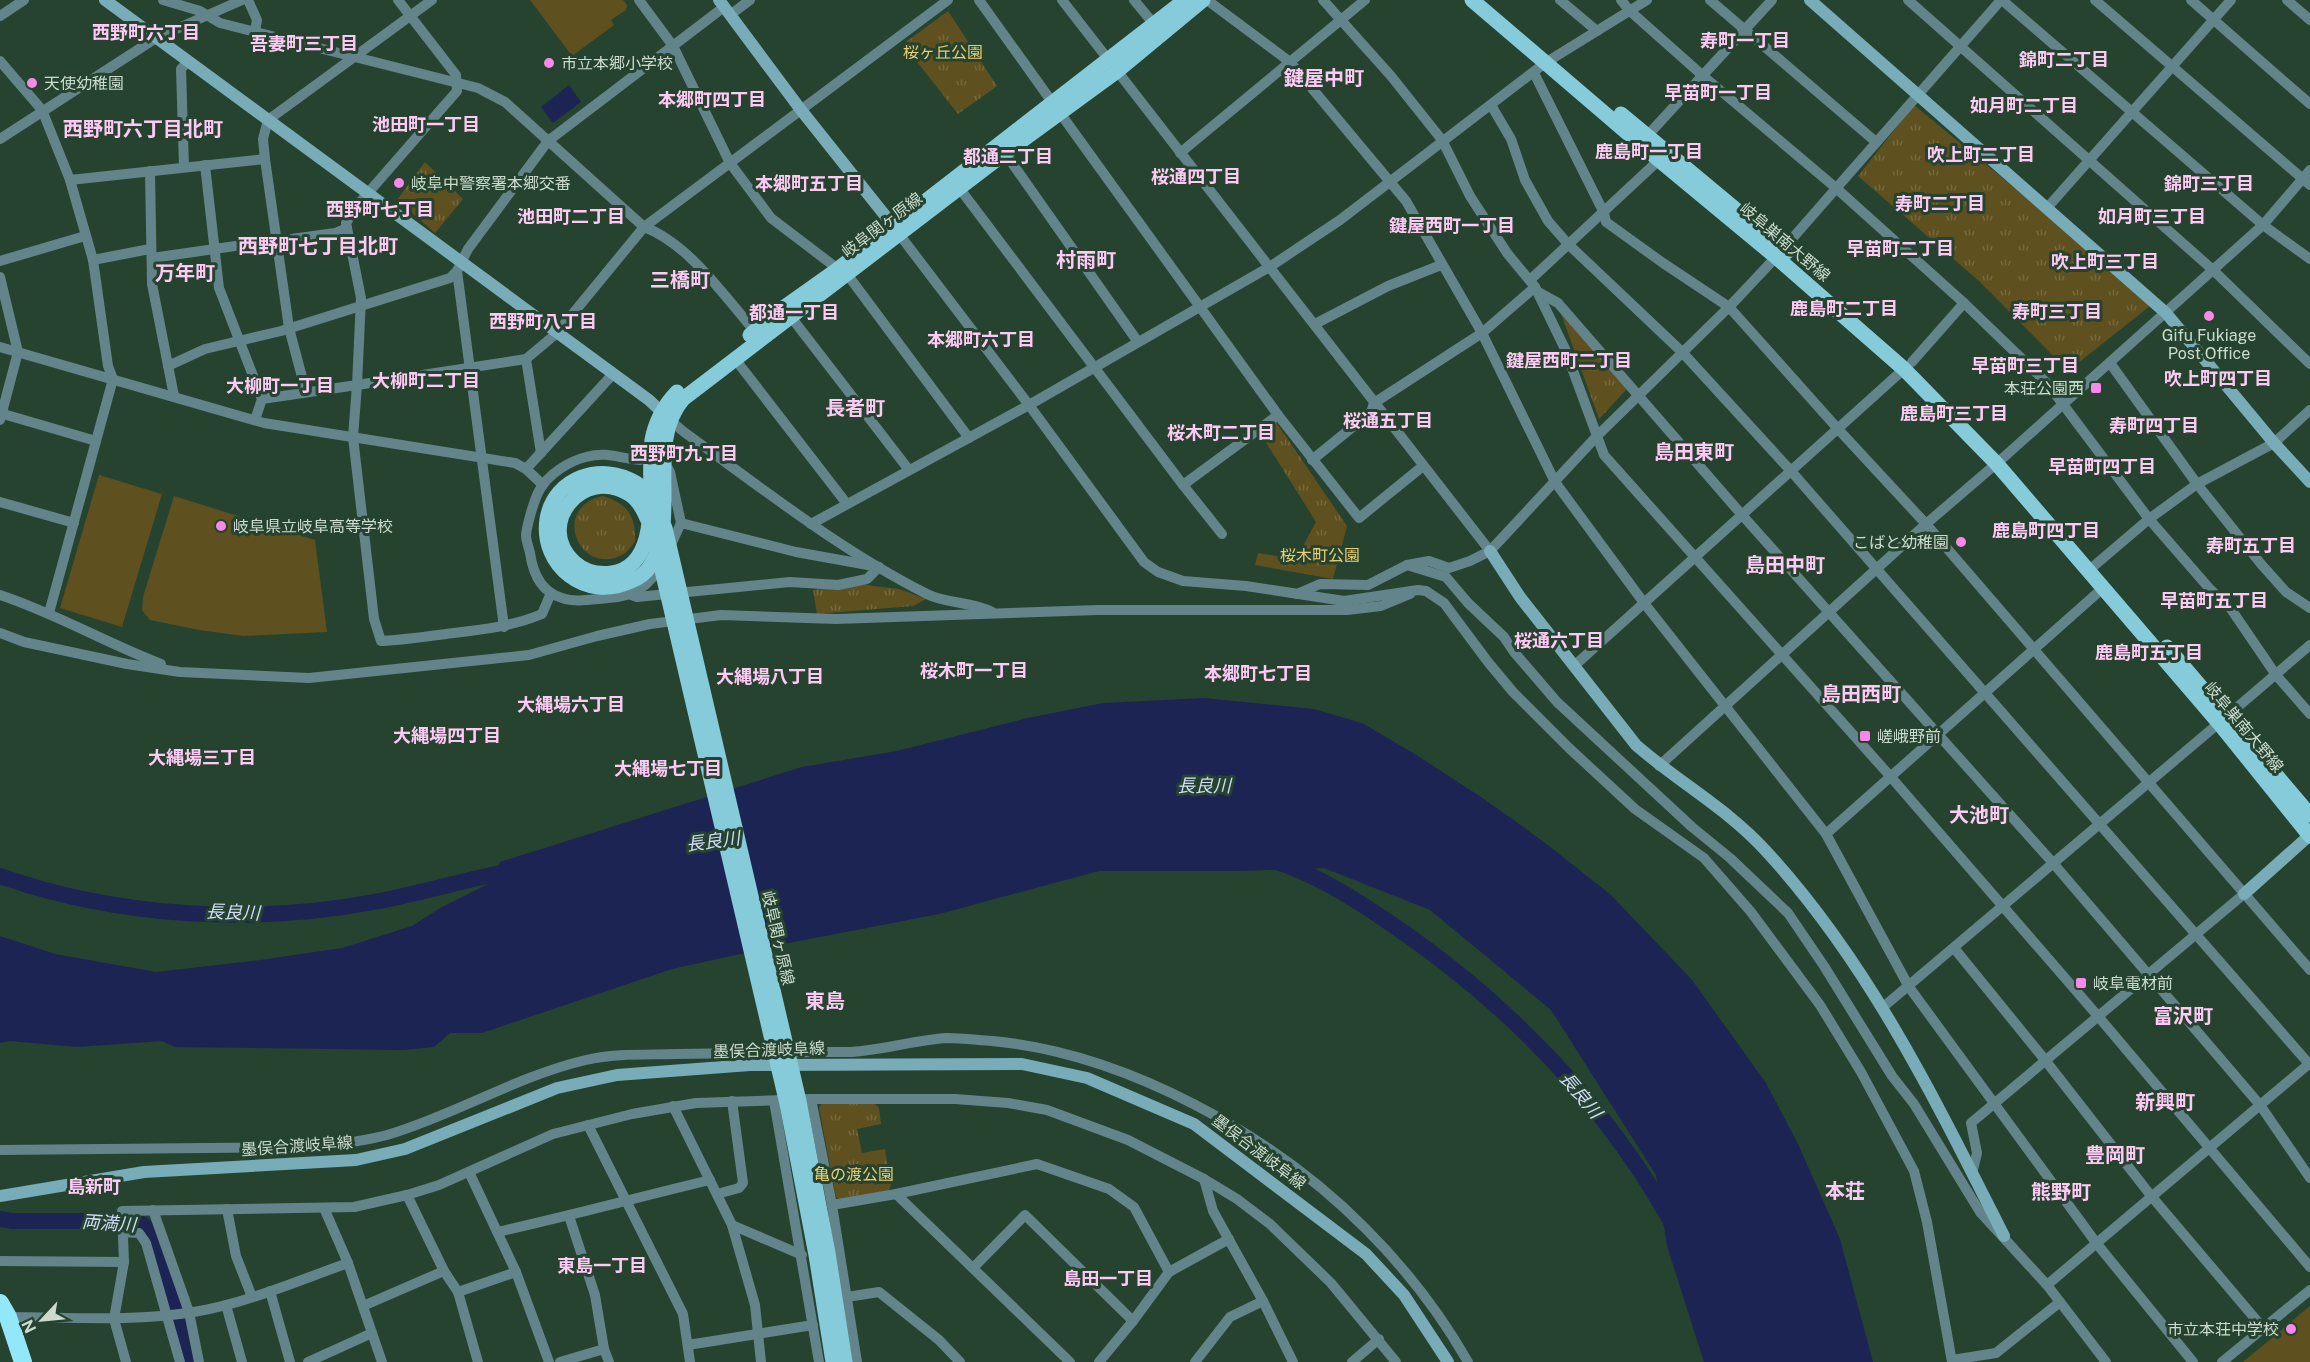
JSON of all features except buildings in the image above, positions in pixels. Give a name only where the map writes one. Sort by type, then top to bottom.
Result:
[{"type":"highway","points":[[3,1312],[23,1362]]},
{"type":"main road","name":"岐阜関ヶ原線","points":[[1112,65],[1153,23],[1185,0]]},
{"type":"main road","name":"岐阜関ヶ原線","points":[[833,1362],[816,1255],[787,1104],[653,532],[640,504],[630,494],[606,487],[587,490],[573,498],[546,533],[556,563],[576,581],[609,588],[635,579],[651,565],[658,545],[664,520],[657,457],[667,416],[678,391],[758,335],[791,317],[842,272],[896,230],[1112,65],[1205,0]]},
{"type":"main road","name":"岐阜巣南大野線","points":[[1472,0],[1544,65],[1659,160],[1780,253]]},
{"type":"main road","name":"岐阜巣南大野線","points":[[1486,0],[1544,65],[1647,136],[1908,366],[2000,460],[2223,720],[2310,835]]},
{"type":"main road","name":"岐阜関ヶ原線","points":[[896,230],[960,189],[1056,108]]},
{"type":"main road","name":"岐阜関ヶ原線","points":[[667,416],[684,399],[735,358],[783,308],[842,272]]},
{"type":"main road","name":"岐阜関ヶ原線","points":[[554,521],[557,495],[565,487],[586,475],[610,473],[637,483],[650,497],[665,528],[799,1101],[828,1253],[845,1362]]},
{"type":"main road","name":"岐阜巣南大野線","points":[[2091,567],[2103,588],[2310,815]]},
{"type":"street","points":[[0,16],[24,0]]},
{"type":"street","points":[[106,0],[369,194],[460,266],[649,400],[684,432],[811,524],[928,595],[980,606],[993,613]]},
{"type":"street","points":[[163,0],[207,15],[220,22],[354,58],[458,82],[478,88],[505,102],[644,227],[660,233],[679,247],[758,335]]},
{"type":"street","points":[[0,139],[156,38],[242,0]]},
{"type":"street","points":[[248,0],[257,20],[255,31]]},
{"type":"street","points":[[398,0],[456,75],[458,82],[457,91],[346,223],[361,306],[353,437],[374,619],[381,641],[407,640],[504,627],[542,614],[551,593]]},
{"type":"street","points":[[306,392],[290,328],[265,159],[263,139],[268,120],[432,0]]},
{"type":"street","points":[[639,0],[673,46],[730,163],[771,218],[842,272],[969,438]]},
{"type":"street","points":[[168,366],[205,349],[290,328],[450,278],[460,266],[468,249],[548,141],[724,8],[750,0]]},
{"type":"street","points":[[262,399],[526,358],[557,333],[644,227],[948,0]]},
{"type":"street","points":[[979,0],[1198,306],[1312,460],[1359,518],[1423,466]]},
{"type":"street","points":[[1062,0],[1490,550],[1520,597],[1630,738],[1659,766],[1730,816],[1765,850],[1810,902],[1847,951],[1882,1008],[1942,1113],[2004,1236]]},
{"type":"street","points":[[1134,0],[1153,23]]},
{"type":"street","points":[[1205,0],[1290,62],[1406,201],[1482,333],[1555,482],[1644,603],[1826,834],[1909,987],[2097,1244],[2193,1362]]},
{"type":"street","points":[[1323,0],[1342,19],[1442,140],[1470,196],[1508,253],[1534,286],[1565,349],[1604,455],[1890,776],[2097,1015],[2310,1267]]},
{"type":"street","points":[[1180,153],[1365,0]]},
{"type":"street","points":[[1560,0],[1597,31]]},
{"type":"street","points":[[1621,0],[1630,11],[1702,75],[1836,188],[1964,303],[2047,382],[2065,403],[2149,519],[2209,588],[2231,609],[2276,675],[2310,714]]},
{"type":"street","points":[[811,524],[1029,405],[1271,266],[1340,220],[1442,140],[1544,65],[1647,0]]},
{"type":"street","points":[[1710,0],[1876,142]]},
{"type":"street","points":[[1647,136],[1772,0]]},
{"type":"street","points":[[1810,0],[2166,313],[2274,443],[2310,482]]},
{"type":"street","points":[[1908,0],[2214,270],[2310,364]]},
{"type":"street","points":[[1297,595],[1320,584],[1368,585],[1407,565],[1429,561],[1449,568],[1470,561],[1490,550],[1597,436],[1729,307],[1780,253],[2002,0],[2263,225],[2310,259]]},
{"type":"street","points":[[1659,766],[1828,611],[2214,270],[2263,225],[2308,178],[2172,67],[2095,0]]},
{"type":"street","points":[[2191,0],[2310,104]]},
{"type":"street","points":[[2047,207],[2231,0]]},
{"type":"street","points":[[2287,0],[2310,20]]},
{"type":"street","points":[[724,8],[1029,405],[1144,562],[1158,572],[1183,581],[1246,586],[1344,601],[1418,590],[1426,591],[1444,603],[1513,692],[1569,748],[1635,809],[1704,858],[1751,912],[1820,1005],[1861,1072],[1914,1170],[1927,1222],[1952,1361],[1997,1357],[2060,1302]]},
{"type":"street","points":[[184,167],[181,69],[188,60]]},
{"type":"street","points":[[0,61],[42,110],[70,180],[93,260],[108,366],[113,380],[49,613]]},
{"type":"street","points":[[1544,65],[1606,222],[1663,264],[1729,307],[1926,524],[2310,970]]},
{"type":"street","points":[[1491,105],[1510,139],[1530,190],[1548,221],[1568,244],[1682,352],[1791,471],[2310,1064],[2047,1285]]},
{"type":"street","points":[[1005,153],[1138,342]]},
{"type":"street","points":[[70,180],[265,159]]},
{"type":"street","points":[[1312,460],[1371,412],[1374,403],[1482,333],[1534,286],[1568,244],[1659,160]]},
{"type":"street","points":[[205,165],[219,288],[262,399],[255,420]]},
{"type":"street","points":[[150,171],[152,284],[174,396]]},
{"type":"street","points":[[960,189],[1222,534]]},
{"type":"street","points":[[93,260],[277,241],[334,233],[347,228]]},
{"type":"street","points":[[0,261],[85,236]]},
{"type":"street","points":[[1315,324],[1388,286],[1441,264]]},
{"type":"street","points":[[460,266],[469,368],[504,627]]},
{"type":"street","points":[[0,277],[18,352],[1,416],[96,441]]},
{"type":"street","points":[[1534,286],[1558,303],[1742,515],[2053,863],[2260,1105],[2310,1178]]},
{"type":"street","points":[[1574,666],[1908,366],[1964,303]]},
{"type":"street","points":[[791,317],[909,470]]},
{"type":"street","points":[[0,347],[255,420],[515,463],[526,469],[543,485]]},
{"type":"street","points":[[526,358],[541,453]]},
{"type":"street","points":[[735,358],[847,504]]},
{"type":"street","points":[[2110,363],[2197,484],[2286,592],[2310,608]]},
{"type":"street","points":[[526,469],[614,374]]},
{"type":"street","points":[[2091,567],[2149,519],[2197,484],[2274,443],[2310,410]]},
{"type":"street","points":[[1183,485],[1278,415]]},
{"type":"street","points":[[611,453],[640,460],[657,457],[670,472],[681,523],[657,573],[642,589],[620,598],[571,600],[551,593],[538,583],[532,567],[526,536],[538,492],[543,485],[558,470],[585,457],[611,453]]},
{"type":"street","points":[[0,502],[74,523]]},
{"type":"street","points":[[681,523],[796,552],[879,567]]},
{"type":"street","points":[[1407,565],[1446,577],[1468,603],[1504,637],[1557,702],[1788,913],[1824,966],[1892,1076],[1914,1104],[1980,1212],[2047,1285],[2106,1362]]},
{"type":"street","points":[[628,595],[637,597],[790,582],[838,585],[867,579],[879,567]]},
{"type":"street","points":[[1826,834],[2103,588]]},
{"type":"street","points":[[0,633],[24,642],[180,672],[309,678],[530,655],[650,624],[722,615],[836,619],[1098,610],[1347,610],[1393,603],[1418,590]]},
{"type":"street","points":[[0,595],[49,613],[116,647],[180,672]]},
{"type":"street","points":[[1882,1008],[2101,825],[2310,645]]},
{"type":"street","points":[[1972,1173],[1977,1153],[1971,1123],[2244,894],[2310,835]]},
{"type":"street","points":[[1954,948],[2152,1197],[2263,1328]]},
{"type":"street","points":[[0,1150],[317,1147],[353,1143],[407,1128],[511,1085],[559,1068],[606,1056],[852,1052],[948,1038],[996,1042],[1062,1053],[1142,1080],[1210,1114],[1285,1161],[1333,1198],[1389,1252],[1434,1307],[1468,1362]]},
{"type":"street","name":"墨俣合渡岐阜線","points":[[0,1196],[144,1172],[356,1160],[405,1149],[557,1088],[617,1075],[750,1065],[1022,1064],[1086,1078],[1194,1124],[1366,1254],[1404,1295],[1448,1362]]},
{"type":"street","points":[[811,1099],[832,1205],[857,1362]]},
{"type":"street","points":[[126,1362],[114,1319],[124,1262],[122,1211],[354,1207],[440,1185],[553,1134],[673,1106],[732,1101],[811,1099],[955,1099],[1008,1103],[1047,1110],[1128,1140],[1204,1179],[1237,1199],[1270,1224],[1331,1283],[1396,1362]]},
{"type":"street","points":[[717,1194],[739,1188],[743,1183],[732,1101]]},
{"type":"street","points":[[774,1101],[819,1362]]},
{"type":"street","points":[[673,1106],[732,1225],[754,1305],[761,1362]]},
{"type":"street","points":[[588,1125],[683,1314],[690,1362]]},
{"type":"street","points":[[832,1205],[1037,1164],[1109,1189],[1134,1207],[1169,1272]]},
{"type":"street","points":[[469,1172],[516,1272],[549,1362]]},
{"type":"street","points":[[1204,1179],[1213,1211],[1263,1301],[1293,1362]]},
{"type":"street","points":[[497,1232],[710,1180]]},
{"type":"street","points":[[896,1194],[1070,1362]]},
{"type":"street","points":[[407,1195],[444,1271],[458,1292],[478,1362]]},
{"type":"street","points":[[324,1208],[348,1263],[382,1362]]},
{"type":"street","points":[[227,1209],[236,1256],[252,1297]]},
{"type":"street","points":[[153,1210],[188,1312],[200,1362]]},
{"type":"street","points":[[974,1268],[1025,1215],[1133,1321]]},
{"type":"street","points":[[569,1216],[595,1295],[604,1349],[609,1362]]},
{"type":"street","points":[[732,1225],[802,1255]]},
{"type":"street","points":[[122,1231],[139,1233],[146,1243],[169,1314],[180,1362]]},
{"type":"street","points":[[1099,1362],[1169,1272],[1229,1239]]},
{"type":"street","points":[[0,1261],[124,1262]]},
{"type":"street","points":[[3,1312],[114,1319],[188,1312],[226,1305],[348,1263]]},
{"type":"street","points":[[363,1306],[444,1271]]},
{"type":"street","points":[[458,1292],[516,1272]]},
{"type":"street","points":[[2222,1362],[2310,1290]]},
{"type":"street","points":[[270,1291],[290,1362]]},
{"type":"street","points":[[847,1297],[879,1292],[939,1340],[960,1362]]},
{"type":"street","points":[[1195,1362],[1230,1317],[1263,1301]]},
{"type":"street","points":[[226,1305],[242,1362]]},
{"type":"street","points":[[688,1345],[813,1325]]},
{"type":"street","points":[[308,1362],[372,1333]]},
{"type":"street","points":[[1352,1362],[1379,1339]]},
{"type":"street","points":[[560,1362],[604,1349]]},
{"type":"green space","points":[[530,0],[623,0],[627,5],[626,10],[611,20],[614,25],[572,56]]},
{"type":"green space","name":"桜ヶ丘公園","points":[[948,11],[997,86],[958,114],[903,44]]},
{"type":"green space","points":[[1914,105],[2046,214],[2150,306],[2068,371],[1979,281],[1858,176]]},
{"type":"green space","points":[[425,162],[463,199],[435,233],[397,200]]},
{"type":"green space","points":[[1559,308],[1627,389],[1599,419]]},
{"type":"green space","name":"桜木町公園","points":[[1276,422],[1347,526],[1333,579],[1255,565],[1258,553],[1296,559],[1316,522],[1262,436]]},
{"type":"green space","points":[[99,475],[162,494],[122,627],[60,608]]},
{"type":"green space","points":[[174,496],[315,540],[327,632],[243,636],[150,620],[142,610],[143,597]]},
{"type":"green space","points":[[603,496],[619,503],[629,512],[635,533],[635,542],[626,553],[607,559],[593,557],[583,549],[576,538],[574,525],[578,513],[587,503]]},
{"type":"green space","points":[[858,584],[899,589],[926,599],[913,606],[817,614],[813,590]]},
{"type":"green space","name":"亀の渡公園","points":[[874,1103],[879,1108],[881,1124],[857,1129],[862,1153],[885,1149],[891,1186],[888,1191],[840,1200],[836,1197],[819,1108],[822,1104]]},
{"type":"green space","name":"市立本荘中学校","points":[[2310,1306],[2310,1362],[2243,1362]]},
{"type":"water","points":[[569,85],[581,102],[553,123],[541,107]]},
{"type":"water","name":"長良川","points":[[1204,698],[1314,709],[1362,723],[1484,799],[1544,842],[1611,895],[1692,980],[1766,1083],[1798,1144],[1840,1239],[1873,1362],[1704,1362],[1667,1246],[1656,1175],[1551,1010],[1430,910],[1324,868],[1240,871],[1099,871],[939,914],[794,942],[672,969],[482,1033],[450,1033],[434,1047],[404,1050],[175,1047],[162,1041],[77,1047],[10,1041],[0,1043],[0,936],[55,954],[156,972],[342,948],[412,926],[442,907],[492,882],[500,862],[802,767],[897,751],[1028,718],[1103,703]]},
{"type":"waterway","name":"長良川","points":[[1274,861],[1318,879],[1374,912],[1430,951],[1510,1018],[1547,1055],[1615,1135],[1645,1178],[1672,1223]]},
{"type":"waterway","name":"長良川","points":[[0,876],[91,901],[185,913],[233,915],[327,909],[374,902],[516,870]]},
{"type":"waterway","name":"両満川","points":[[1,1219],[12,1221],[129,1221],[140,1223],[152,1232],[176,1305],[190,1362]]},
{"type":"place","name":"市立本郷小学校","points":[[549,63]]},
{"type":"place","name":"天使幼稚園","points":[[32,83]]},
{"type":"place","name":"岐阜中警察署本郷交番","points":[[399,183]]},
{"type":"place","name":"Gifu Fukiage Post Office","points":[[2209,316]]},
{"type":"place","name":"本荘公園西","points":[[2096,388]]},
{"type":"place","name":"岐阜県立岐阜高等学校","points":[[221,526]]},
{"type":"place","name":"こばと幼稚園","points":[[1961,542]]},
{"type":"place","name":"嵯峨野前","points":[[1865,736]]},
{"type":"place","name":"岐阜電材前","points":[[2081,983]]},
{"type":"place","name":"市立本荘中学校","points":[[2291,1329]]},
{"type":"district","name":"西野町六丁目","points":[[146,32]]},
{"type":"district","name":"寿町一丁目","points":[[1745,40]]},
{"type":"district","name":"吾妻町三丁目","points":[[304,43]]},
{"type":"district","name":"錦町二丁目","points":[[2064,59]]},
{"type":"district","name":"鍵屋中町","points":[[1324,78]]},
{"type":"district","name":"早苗町一丁目","points":[[1718,92]]},
{"type":"district","name":"本郷町四丁目","points":[[712,99]]},
{"type":"district","name":"如月町二丁目","points":[[2024,105]]},
{"type":"district","name":"池田町一丁目","points":[[426,124]]},
{"type":"district","name":"西野町六丁目北町","points":[[143,129]]},
{"type":"district","name":"鹿島町一丁目","points":[[1649,151]]},
{"type":"district","name":"吹上町二丁目","points":[[1981,154]]},
{"type":"district","name":"都通二丁目","points":[[1008,156]]},
{"type":"district","name":"桜通四丁目","points":[[1196,176]]},
{"type":"district","name":"本郷町五丁目","points":[[809,183]]},
{"type":"district","name":"錦町三丁目","points":[[2209,183]]},
{"type":"district","name":"寿町二丁目","points":[[1940,203]]},
{"type":"district","name":"西野町七丁目","points":[[380,209]]},
{"type":"district","name":"池田町二丁目","points":[[571,216]]},
{"type":"district","name":"如月町三丁目","points":[[2152,216]]},
{"type":"district","name":"鍵屋西町一丁目","points":[[1452,225]]},
{"type":"district","name":"西野町七丁目北町","points":[[318,246]]},
{"type":"district","name":"早苗町二丁目","points":[[1900,248]]},
{"type":"district","name":"村雨町","points":[[1086,260]]},
{"type":"district","name":"吹上町三丁目","points":[[2105,261]]},
{"type":"district","name":"万年町","points":[[185,273]]},
{"type":"district","name":"三橋町","points":[[680,280]]},
{"type":"district","name":"鹿島町二丁目","points":[[1844,308]]},
{"type":"district","name":"寿町三丁目","points":[[2057,311]]},
{"type":"district","name":"都通一丁目","points":[[794,312]]},
{"type":"district","name":"西野町八丁目","points":[[543,321]]},
{"type":"district","name":"本郷町六丁目","points":[[981,339]]},
{"type":"district","name":"鍵屋西町二丁目","points":[[1569,360]]},
{"type":"district","name":"早苗町三丁目","points":[[2025,365]]},
{"type":"district","name":"吹上町四丁目","points":[[2218,378]]},
{"type":"district","name":"大柳町二丁目","points":[[426,380]]},
{"type":"district","name":"大柳町一丁目","points":[[280,385]]},
{"type":"district","name":"長者町","points":[[855,408]]},
{"type":"district","name":"鹿島町三丁目","points":[[1954,413]]},
{"type":"district","name":"桜通五丁目","points":[[1388,420]]},
{"type":"district","name":"寿町四丁目","points":[[2154,425]]},
{"type":"district","name":"桜木町二丁目","points":[[1221,432]]},
{"type":"district","name":"島田東町","points":[[1694,452]]},
{"type":"district","name":"西野町九丁目","points":[[684,453]]},
{"type":"district","name":"早苗町四丁目","points":[[2102,466]]},
{"type":"district","name":"鹿島町四丁目","points":[[2046,530]]},
{"type":"district","name":"寿町五丁目","points":[[2251,545]]},
{"type":"district","name":"島田中町","points":[[1785,565]]},
{"type":"district","name":"早苗町五丁目","points":[[2214,600]]},
{"type":"district","name":"桜通六丁目","points":[[1559,640]]},
{"type":"district","name":"鹿島町五丁目","points":[[2149,652]]},
{"type":"district","name":"桜木町一丁目","points":[[974,670]]},
{"type":"district","name":"本郷町七丁目","points":[[1258,673]]},
{"type":"district","name":"大縄場八丁目","points":[[770,676]]},
{"type":"district","name":"島田西町","points":[[1861,694]]},
{"type":"district","name":"大縄場六丁目","points":[[571,704]]},
{"type":"district","name":"大縄場四丁目","points":[[447,735]]},
{"type":"district","name":"大縄場三丁目","points":[[202,757]]},
{"type":"district","name":"大縄場七丁目","points":[[668,768]]},
{"type":"district","name":"大池町","points":[[1979,815]]},
{"type":"district","name":"東島","points":[[825,1001]]},
{"type":"district","name":"富沢町","points":[[2183,1016]]},
{"type":"district","name":"新興町","points":[[2165,1102]]},
{"type":"district","name":"豊岡町","points":[[2115,1155]]},
{"type":"district","name":"島新町","points":[[94,1186]]},
{"type":"district","name":"本荘","points":[[1845,1191]]},
{"type":"district","name":"熊野町","points":[[2061,1192]]},
{"type":"district","name":"東島一丁目","points":[[602,1265]]},
{"type":"district","name":"島田一丁目","points":[[1108,1278]]}]
